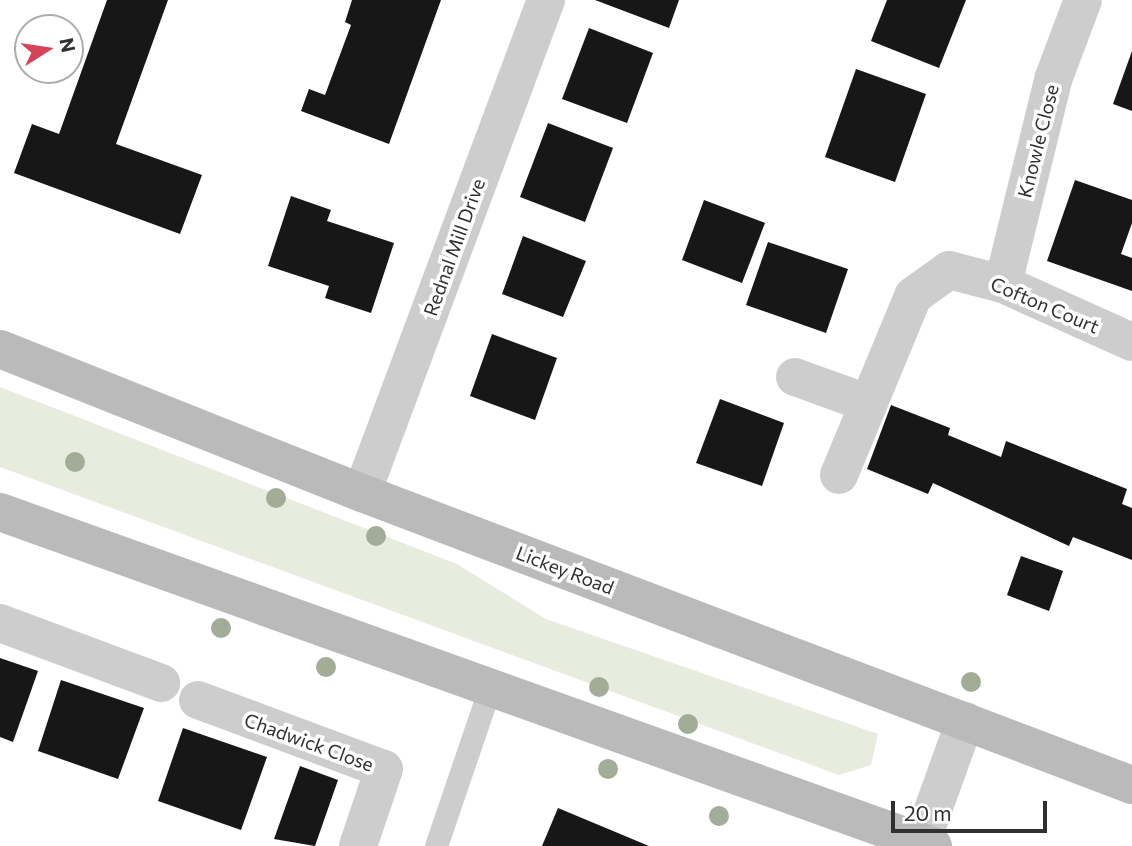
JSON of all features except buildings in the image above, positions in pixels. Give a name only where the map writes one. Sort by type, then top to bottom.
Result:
[{"type":"main road","name":"Lickey Road","points":[[0,349],[362,493],[1132,785]]},
{"type":"main road","points":[[0,512],[925,845]]},
{"type":"street","name":"Rednal Mill Drive","points":[[362,493],[547,0]]},
{"type":"street","name":"Knowle Close","points":[[1003,284],[1054,77],[1083,0]]},
{"type":"street","name":"Cofton Court","points":[[839,475],[913,296],[949,270],[1003,284],[1132,342]]},
{"type":"street","points":[[795,377],[867,403]]},
{"type":"street","points":[[0,623],[161,683]]},
{"type":"street","name":"Chadwick Close","points":[[198,701],[384,769],[358,846]]},
{"type":"street","points":[[925,845],[965,721]]},
{"type":"lane","points":[[436,846],[490,687]]},
{"type":"shaded area","points":[[0,387],[457,564],[546,619],[878,734],[871,765],[839,775],[0,467]]}]
